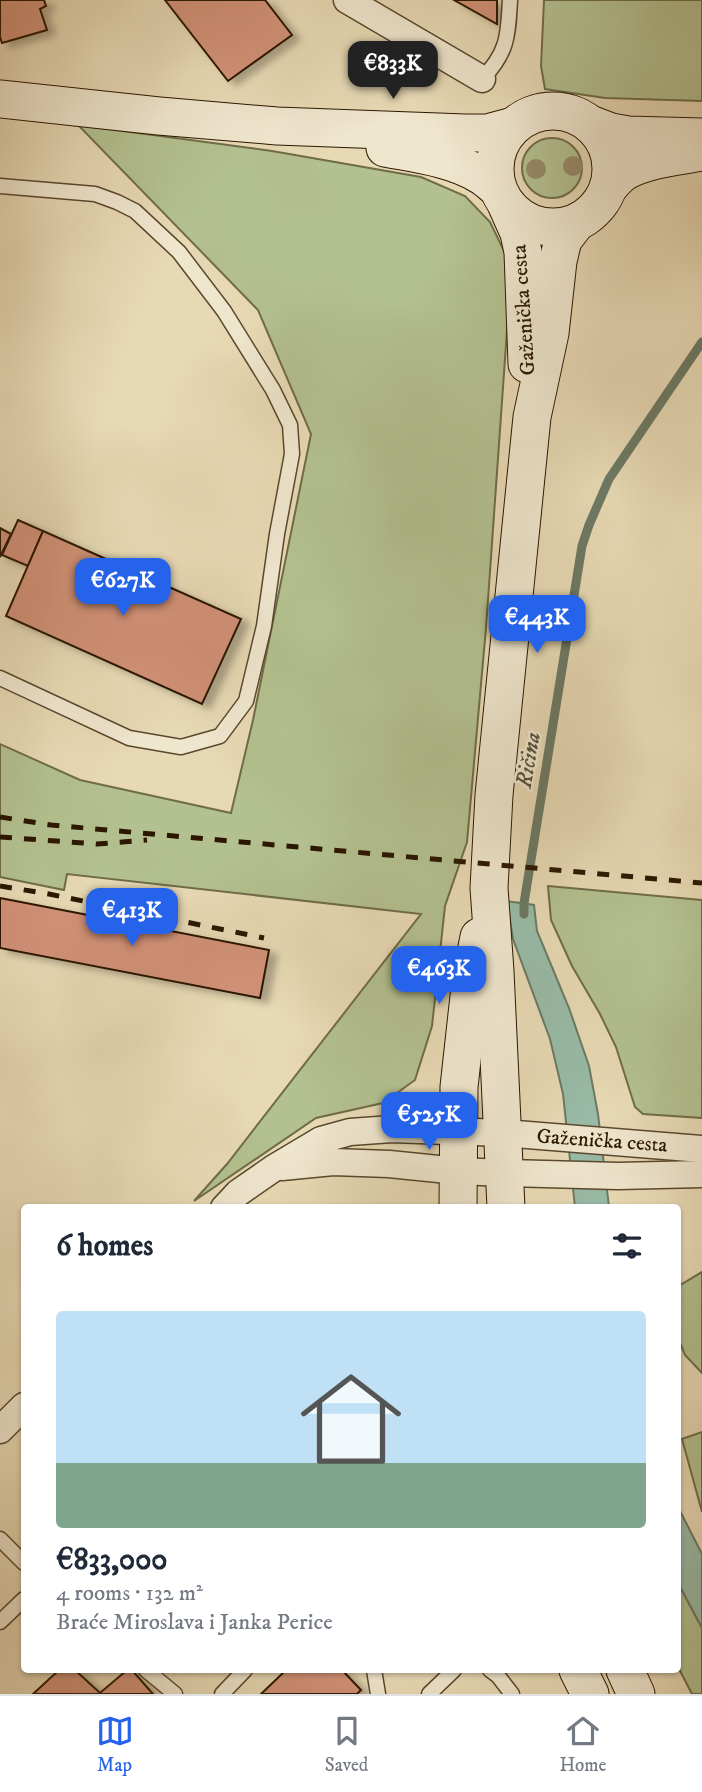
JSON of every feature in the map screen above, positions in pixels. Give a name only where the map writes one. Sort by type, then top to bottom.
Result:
[{"type":"main road","points":[[0,99],[277,126],[465,133],[487,133],[513,126],[543,111],[560,111],[611,132],[702,137]]},
{"type":"main road","points":[[590,124],[609,153],[611,170],[608,188]]},
{"type":"main road","points":[[277,126],[432,157],[463,166],[482,176],[521,218],[538,225],[557,227],[576,223],[590,214],[622,173],[664,158],[702,152]]},
{"type":"main road","points":[[502,197],[494,172],[496,155],[513,126]]},
{"type":"main road","name":"Gaženička cesta","points":[[502,197],[519,233],[523,252],[532,417]]},
{"type":"main road","name":"Gaženička cesta","points":[[505,1190],[489,888],[494,794],[532,417],[550,332],[558,261],[564,240],[576,223]]},
{"type":"main road","name":"Gaženička cesta","points":[[458,1204],[459,1087],[471,978],[489,888]]},
{"type":"main road","points":[[580,1673],[590,1694]]},
{"type":"main road","points":[[626,1673],[636,1694]]},
{"type":"street","points":[[347,0],[482,79]]},
{"type":"street","points":[[228,1204],[274,1168],[321,1140],[350,1132],[392,1129],[503,1133]]},
{"type":"street","name":"Gaženička cesta","points":[[503,1133],[702,1149]]},
{"type":"street","points":[[274,1168],[333,1162],[389,1164],[458,1171],[505,1190]]},
{"type":"street","name":"Gaženička cesta","points":[[505,1190],[566,1175],[702,1174]]},
{"type":"street","points":[[0,1430],[21,1409]]},
{"type":"lane","points":[[482,79],[494,66],[504,48],[509,31],[510,0]]},
{"type":"lane","points":[[0,186],[95,194],[135,211],[178,252],[224,311],[273,390],[290,425],[292,454],[264,626],[246,701],[220,736],[181,747],[129,738],[0,678]]},
{"type":"lane","points":[[0,1539],[21,1560]]},
{"type":"lane","points":[[0,1622],[21,1602]]},
{"type":"lane","points":[[150,1673],[174,1694]]},
{"type":"lane","points":[[222,1694],[242,1673]]},
{"type":"lane","points":[[374,1673],[378,1694]]},
{"type":"lane","points":[[429,1694],[451,1673]]},
{"type":"lane","points":[[494,1673],[512,1694]]},
{"type":"shaded area","points":[[544,0],[702,0],[702,101],[605,98],[545,89],[541,66]]},
{"type":"shaded area","points":[[78,125],[272,151],[421,177],[465,196],[490,222],[505,253],[510,288],[486,628],[467,842],[445,906],[432,1026],[415,1080],[383,1103],[316,1118],[194,1201],[227,1164],[421,914],[67,874],[64,890],[0,877],[0,744],[80,780],[231,813],[253,720],[311,434],[258,310]]},
{"type":"shaded area","points":[[552,138],[573,147],[582,168],[573,189],[552,198],[531,189],[522,168],[531,147]]},
{"type":"shaded area","points":[[548,886],[702,900],[702,1118],[643,1114],[635,1107],[616,1047],[572,966],[551,920]]},
{"type":"shaded area","points":[[507,901],[534,905],[537,931],[569,1008],[589,1066],[598,1114],[609,1204],[575,1204],[563,1094],[550,1039],[513,939]]},
{"type":"shaded area","points":[[702,1272],[702,1373],[685,1355],[681,1346],[681,1285]]},
{"type":"shaded area","points":[[702,1432],[702,1512],[682,1439]]},
{"type":"shaded area","points":[[681,1513],[702,1554],[702,1628],[681,1589]]},
{"type":"shaded area","points":[[681,1589],[702,1628],[702,1694],[692,1694],[681,1673]]},
{"type":"building","points":[[0,0],[44,0],[46,6],[40,9],[47,30],[2,43]]},
{"type":"building","points":[[165,0],[265,0],[292,35],[228,81]]},
{"type":"building","points":[[454,0],[497,0],[497,24]]},
{"type":"building","points":[[18,520],[43,531],[28,566],[2,555]]},
{"type":"building","points":[[0,528],[11,534],[0,557]]},
{"type":"building","points":[[43,531],[241,619],[202,704],[6,616]]},
{"type":"building","points":[[0,898],[269,950],[260,998],[0,948]]},
{"type":"building","points":[[56,1673],[78,1673],[100,1693],[123,1673],[135,1673],[153,1694],[33,1694]]},
{"type":"building","points":[[283,1673],[345,1673],[361,1690],[357,1694],[261,1694]]},
{"type":"waterway","name":"Ričina","points":[[524,914],[582,546],[609,479],[702,342]]},
{"type":"railway","points":[[0,817],[51,825],[702,883]]},
{"type":"railway","points":[[0,837],[97,844],[147,840]]},
{"type":"railway","points":[[0,886],[264,938]]}]
